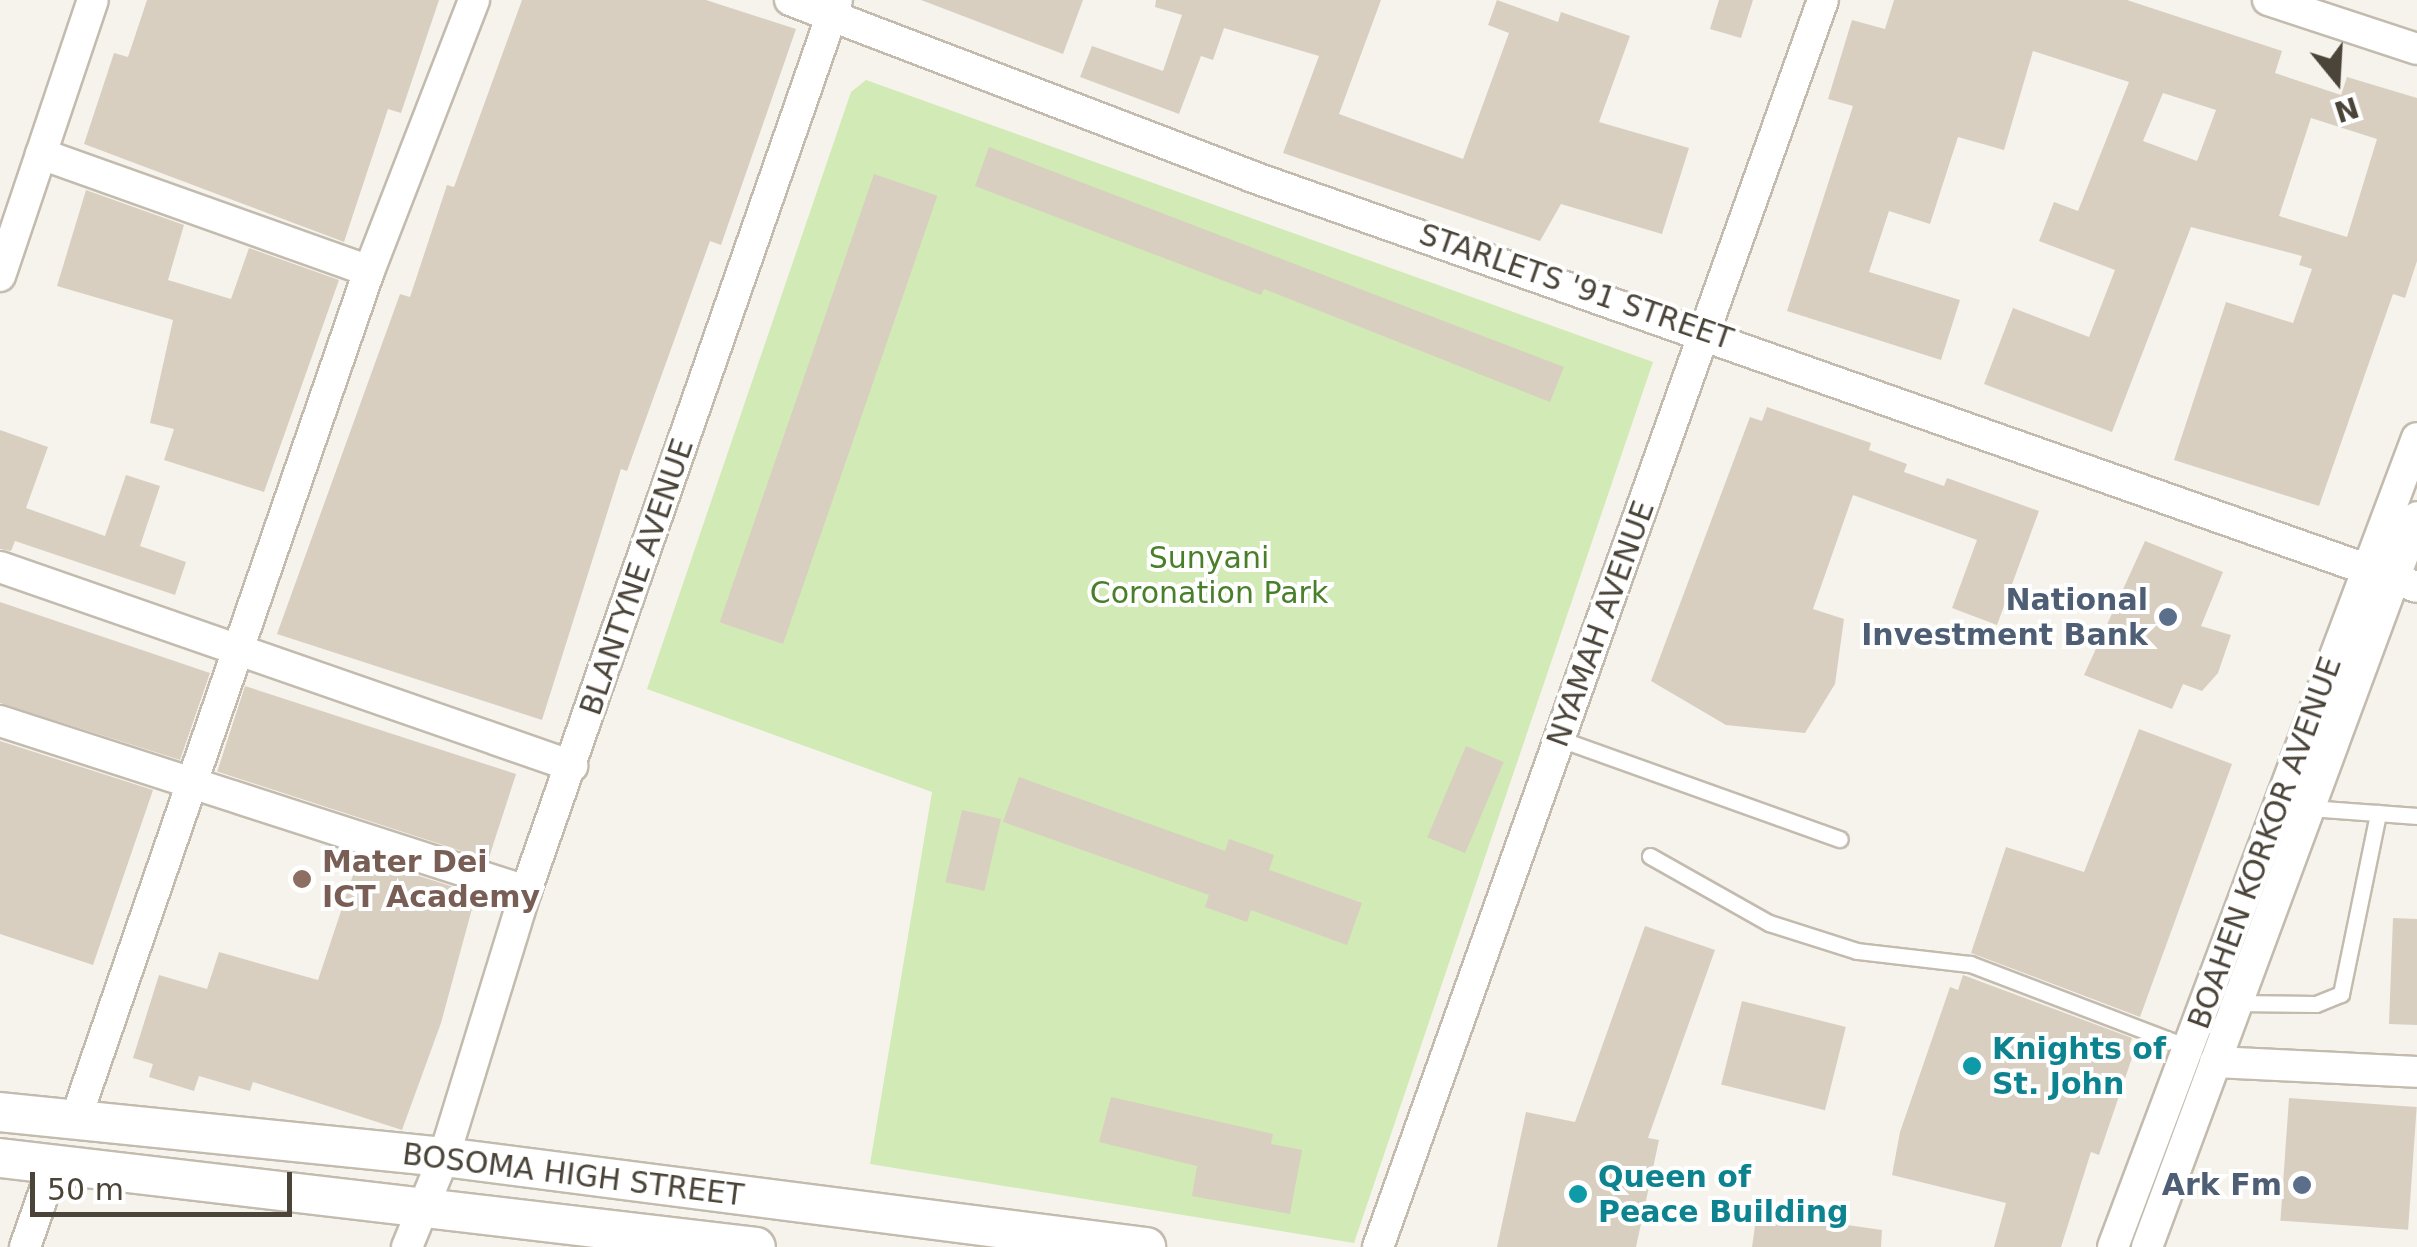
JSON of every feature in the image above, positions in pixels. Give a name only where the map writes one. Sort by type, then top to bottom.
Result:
[{"type":"street","points":[[1,270],[92,0]]},
{"type":"street","points":[[75,1121],[369,271],[474,0]]},
{"type":"street","name":"STARLETS '91 STREET","points":[[790,0],[835,6],[1250,176],[1705,332],[2392,578]]},
{"type":"street","name":"NYAMAH AVENUE","points":[[1378,1247],[1823,0]]},
{"type":"street","points":[[2268,0],[2417,49]]},
{"type":"street","name":"BLANTYNE AVENUE","points":[[407,1247],[444,1157],[526,891],[835,6]]},
{"type":"street","points":[[41,154],[369,271]]},
{"type":"street","name":"BOAHEN KORKOR AVENUE","points":[[2147,1247],[2202,1055],[2237,1003],[2392,578],[2417,438]]},
{"type":"street","name":"BOAHEN KORKOR AVENUE","points":[[2112,1247],[2202,1055],[2417,517]]},
{"type":"street","points":[[0,567],[236,654],[572,766]]},
{"type":"street","points":[[0,721],[526,891]]},
{"type":"street","points":[[2202,1055],[2417,1072]]},
{"type":"street","name":"BOSOMA HIGH STREET","points":[[0,1112],[444,1157],[1146,1247]]},
{"type":"street","name":"BOSOMA HIGH STREET","points":[[0,1158],[424,1203],[756,1247]]},
{"type":"street","points":[[24,1247],[54,1164]]},
{"type":"lane","points":[[1560,739],[1840,839]]},
{"type":"lane","points":[[2310,808],[2417,816]]},
{"type":"lane","points":[[2237,1003],[2316,1004],[2341,994],[2378,814]]},
{"type":"lane","points":[[1650,856],[1769,923],[1857,952],[1970,964],[2202,1055]]},
{"type":"green space","name":"Sunyani Coronation Park","points":[[866,80],[1653,362],[1354,1243],[870,1164],[932,792],[647,689],[851,92]]},
{"type":"building","points":[[147,0],[439,0],[401,113],[388,109],[344,242],[84,144],[114,53],[128,57]]},
{"type":"building","points":[[522,0],[706,0],[796,29],[721,245],[710,241],[627,471],[621,469],[542,720],[277,634],[400,294],[410,297],[447,185],[454,187]]},
{"type":"building","points":[[921,0],[1083,0],[1063,54]]},
{"type":"building","points":[[1156,0],[1381,0],[1339,114],[1463,159],[1509,33],[1488,25],[1497,0],[1558,22],[1561,12],[1630,36],[1599,122],[1689,148],[1662,234],[1561,204],[1540,241],[1283,153],[1319,56],[1224,28],[1213,60],[1201,56],[1179,114],[1080,77],[1092,46],[1163,71],[1182,15],[1155,7]]},
{"type":"building","points":[[1719,0],[1753,0],[1741,38],[1710,29]]},
{"type":"building","points":[[1894,0],[2127,0],[2282,51],[2275,73],[2341,95],[2347,77],[2417,98],[2417,261],[2405,298],[2393,294],[2319,506],[2174,460],[2226,302],[2293,323],[2312,269],[2299,265],[2302,256],[2191,227],[2112,432],[1984,384],[2013,308],[2089,337],[2115,270],[2039,241],[2054,202],[2078,211],[2129,82],[2033,51],[2004,150],[1958,137],[1930,224],[1889,211],[1869,272],[1960,300],[1941,360],[1787,311],[1853,106],[1828,99],[1852,20],[1885,29]],"holes":[[[2163,93],[2216,110],[2197,161],[2143,141]],[[2311,118],[2377,139],[2347,237],[2279,216]]]},
{"type":"building","points":[[989,147],[1564,367],[1550,402],[1264,289],[1261,295],[975,186]]},
{"type":"building","points":[[874,174],[937,196],[783,644],[720,622]]},
{"type":"building","points":[[86,190],[184,225],[168,280],[231,299],[249,248],[339,280],[264,492],[164,460],[174,429],[150,423],[173,320],[57,286]]},
{"type":"building","points":[[1767,407],[1871,443],[1869,450],[1907,464],[1904,472],[1944,486],[1947,478],[2039,511],[1997,625],[1952,608],[1977,540],[1853,495],[1813,609],[1844,619],[1835,684],[1805,733],[1726,725],[1651,681],[1750,417],[1762,421]]},
{"type":"building","points":[[0,430],[48,447],[26,508],[105,536],[126,475],[160,486],[140,546],[186,562],[175,595],[15,541],[11,551],[0,549]]},
{"type":"building","points":[[2145,541],[2223,572],[2201,626],[2231,635],[2218,673],[2202,691],[2183,684],[2172,709],[2084,675]]},
{"type":"building","points":[[0,602],[210,673],[180,760],[0,703]]},
{"type":"building","points":[[245,686],[516,774],[488,860],[217,772]]},
{"type":"building","points":[[2139,729],[2232,764],[2140,1017],[1971,953],[2006,847],[2084,872]]},
{"type":"building","points":[[0,741],[153,790],[93,965],[0,934]]},
{"type":"building","points":[[1466,746],[1504,762],[1465,853],[1427,837]]},
{"type":"building","points":[[1019,777],[1225,851],[1229,839],[1274,855],[1269,870],[1362,903],[1347,945],[1251,910],[1247,922],[1205,907],[1209,895],[1003,822]]},
{"type":"building","points":[[962,810],[1001,819],[984,891],[945,882]]},
{"type":"building","points":[[359,857],[476,894],[441,1023],[402,1130],[253,1082],[250,1091],[199,1076],[194,1091],[149,1077],[153,1064],[133,1058],[159,975],[207,989],[219,952],[318,980]]},
{"type":"building","points":[[2393,918],[2417,919],[2417,1025],[2389,1024]]},
{"type":"building","points":[[1645,926],[1715,950],[1648,1138],[1659,1140],[1636,1247],[1497,1247],[1526,1112],[1575,1122]]},
{"type":"building","points":[[1963,975],[2132,1038],[2129,1047],[2135,1049],[2099,1155],[2091,1152],[2061,1247],[1994,1247],[2006,1203],[1892,1175],[1900,1132],[1950,987],[1958,990]]},
{"type":"building","points":[[1742,1001],[1846,1027],[1825,1110],[1721,1084]]},
{"type":"building","points":[[1111,1097],[1273,1134],[1271,1144],[1302,1150],[1290,1214],[1192,1196],[1197,1166],[1099,1142]]},
{"type":"building","points":[[2289,1098],[2417,1107],[2408,1230],[2280,1221]]},
{"type":"building","points":[[1757,1212],[1882,1230],[1881,1247],[1752,1247]]},
{"type":"place","name":"National Investment Bank","points":[[2168,617]]},
{"type":"place","name":"Mater Dei ICT Academy","points":[[302,879]]},
{"type":"place","name":"Knights of St. John","points":[[1972,1066]]},
{"type":"place","name":"Ark Fm","points":[[2302,1185]]},
{"type":"place","name":"Queen of Peace Building","points":[[1578,1194]]}]
